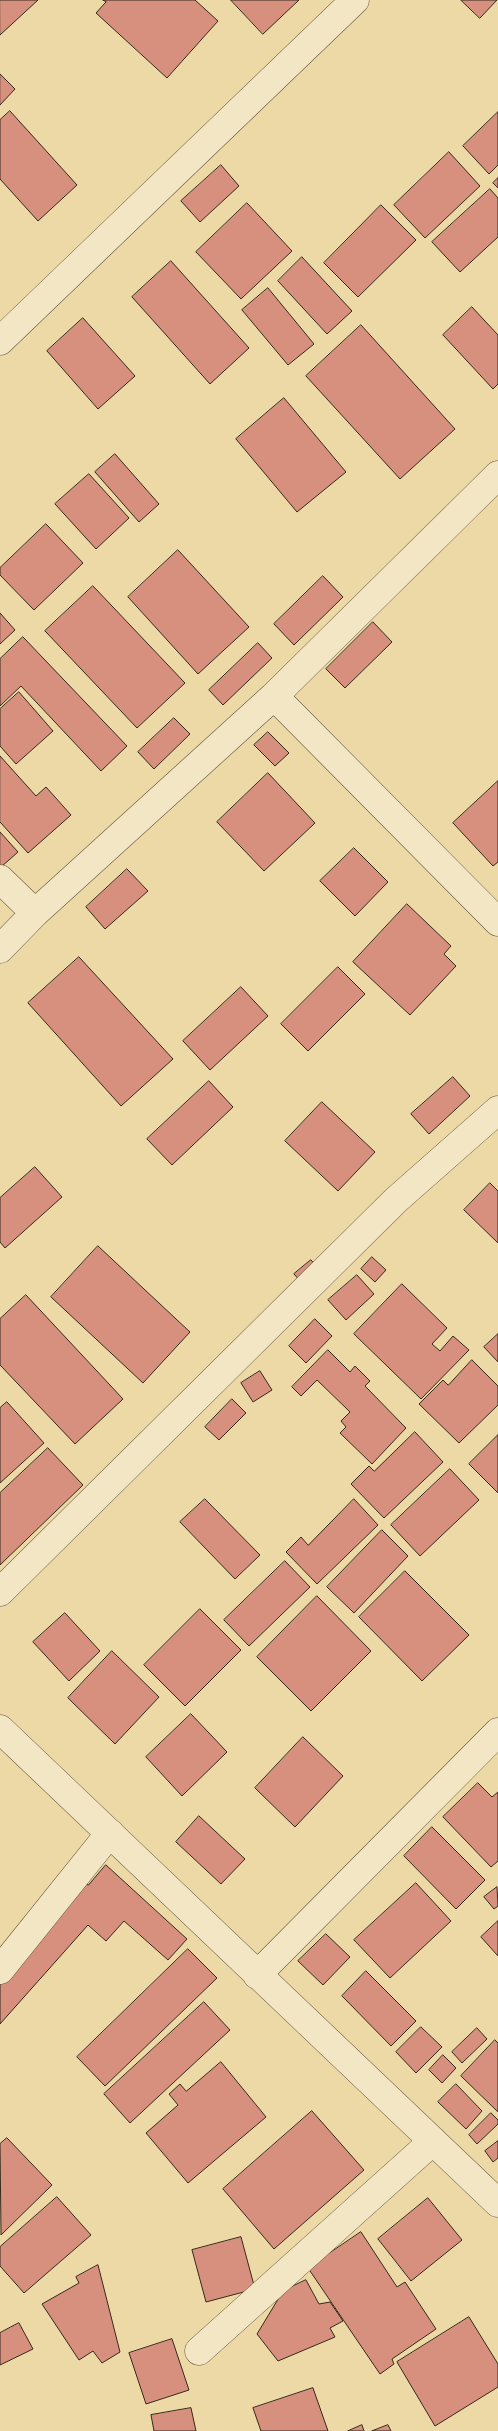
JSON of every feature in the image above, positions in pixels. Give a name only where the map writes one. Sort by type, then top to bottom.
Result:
[{"type":"street","points":[[0,341],[355,0]]},
{"type":"street","points":[[0,949],[35,913],[274,696],[498,475]]},
{"type":"street","points":[[274,696],[498,922]]},
{"type":"street","points":[[0,879],[35,913]]},
{"type":"street","points":[[0,1592],[396,1200],[498,1110]]},
{"type":"street","points":[[0,1729],[498,2203]]},
{"type":"street","points":[[257,1975],[498,1732]]},
{"type":"street","points":[[0,1970],[110,1833]]},
{"type":"street","points":[[200,2351],[433,2141]]},
{"type":"building","points":[[0,0],[38,0],[0,35]]},
{"type":"building","points":[[103,0],[195,0],[218,21],[167,78],[96,13],[106,2]]},
{"type":"building","points":[[231,0],[299,0],[263,34]]},
{"type":"building","points":[[461,0],[497,0],[480,18]]},
{"type":"building","points":[[0,74],[15,89],[0,105]]},
{"type":"building","points":[[10,111],[77,185],[38,221],[0,179],[0,120]]},
{"type":"building","points":[[498,112],[498,165],[489,174],[463,146]]},
{"type":"building","points":[[449,152],[480,186],[425,238],[394,205]]},
{"type":"building","points":[[221,165],[239,186],[200,222],[181,201]]},
{"type":"building","points":[[498,178],[498,188],[493,183]]},
{"type":"building","points":[[490,189],[498,198],[498,237],[460,272],[432,242]]},
{"type":"building","points":[[247,203],[292,251],[241,299],[196,252]]},
{"type":"building","points":[[381,205],[416,240],[358,297],[324,263]]},
{"type":"building","points":[[302,257],[352,311],[327,334],[278,281]]},
{"type":"building","points":[[171,261],[249,348],[210,384],[132,297]]},
{"type":"building","points":[[268,288],[314,344],[288,365],[242,310]]},
{"type":"building","points":[[472,307],[498,335],[498,384],[493,389],[443,335]]},
{"type":"building","points":[[83,318],[135,376],[98,409],[47,351]]},
{"type":"building","points":[[361,325],[455,429],[400,479],[306,376]]},
{"type":"building","points":[[284,398],[346,472],[297,512],[236,439]]},
{"type":"building","points":[[115,454],[159,504],[139,522],[95,472]]},
{"type":"building","points":[[89,474],[129,518],[96,549],[55,504]]},
{"type":"building","points":[[46,524],[83,563],[34,610],[0,575],[0,568]]},
{"type":"building","points":[[178,550],[249,627],[198,674],[128,597]]},
{"type":"building","points":[[323,576],[343,597],[294,645],[274,624]]},
{"type":"building","points":[[93,586],[185,683],[137,728],[45,631]]},
{"type":"building","points":[[0,613],[15,630],[0,644]]},
{"type":"building","points":[[373,622],[392,642],[345,688],[326,669]]},
{"type":"building","points":[[23,637],[127,746],[101,771],[21,686],[0,706],[0,659]]},
{"type":"building","points":[[258,643],[272,658],[223,705],[209,690]]},
{"type":"building","points":[[19,692],[53,731],[16,764],[0,746],[0,709]]},
{"type":"building","points":[[174,718],[190,734],[154,769],[138,752]]},
{"type":"building","points":[[268,732],[289,753],[275,766],[254,745]]},
{"type":"building","points":[[0,756],[36,796],[46,787],[71,815],[28,853],[0,822]]},
{"type":"building","points":[[268,773],[315,823],[264,871],[217,822]]},
{"type":"building","points":[[498,781],[498,862],[493,866],[453,823]]},
{"type":"building","points":[[0,832],[18,852],[1,867],[0,866]]},
{"type":"building","points":[[354,848],[388,882],[355,916],[320,881]]},
{"type":"building","points":[[127,869],[148,891],[105,929],[86,907]]},
{"type":"building","points":[[407,904],[451,946],[444,954],[456,966],[410,1015],[353,962]]},
{"type":"building","points":[[79,957],[173,1059],[121,1106],[28,1003]]},
{"type":"building","points":[[338,967],[365,994],[308,1051],[281,1024]]},
{"type":"building","points":[[241,987],[268,1016],[210,1070],[183,1041]]},
{"type":"building","points":[[453,1077],[470,1096],[429,1134],[411,1114]]},
{"type":"building","points":[[209,1081],[233,1107],[172,1165],[147,1139]]},
{"type":"building","points":[[322,1102],[375,1152],[338,1191],[285,1141]]},
{"type":"building","points":[[35,1167],[62,1197],[5,1248],[0,1242],[0,1198]]},
{"type":"building","points":[[490,1183],[498,1191],[498,1243],[464,1210]]},
{"type":"building","points":[[98,1246],[190,1332],[143,1383],[51,1297]]},
{"type":"building","points":[[372,1257],[386,1270],[375,1282],[361,1269]]},
{"type":"building","points":[[311,1260],[318,1268],[301,1282],[294,1274]]},
{"type":"building","points":[[357,1275],[374,1294],[346,1320],[328,1300]]},
{"type":"building","points":[[402,1284],[447,1328],[432,1344],[440,1351],[453,1336],[469,1350],[421,1399],[354,1334]]},
{"type":"building","points":[[26,1295],[123,1399],[75,1444],[0,1365],[0,1319]]},
{"type":"building","points":[[315,1319],[332,1336],[306,1363],[289,1346]]},
{"type":"building","points":[[498,1334],[498,1362],[484,1347]]},
{"type":"building","points":[[328,1350],[350,1372],[355,1366],[370,1381],[365,1386],[406,1428],[372,1464],[340,1433],[346,1427],[341,1421],[350,1412],[317,1380],[301,1396],[292,1387]]},
{"type":"building","points":[[472,1360],[498,1386],[498,1405],[459,1443],[419,1404],[443,1380],[448,1385]]},
{"type":"building","points":[[260,1371],[272,1390],[253,1402],[241,1383]]},
{"type":"building","points":[[232,1399],[246,1413],[219,1440],[205,1427]]},
{"type":"building","points":[[7,1402],[44,1443],[0,1483],[0,1408]]},
{"type":"building","points":[[415,1432],[443,1462],[384,1518],[351,1484],[369,1466],[374,1471]]},
{"type":"building","points":[[498,1435],[498,1493],[469,1464]]},
{"type":"building","points":[[48,1448],[83,1485],[0,1565],[0,1493]]},
{"type":"building","points":[[450,1469],[479,1500],[420,1556],[391,1525]]},
{"type":"building","points":[[205,1499],[260,1555],[235,1579],[180,1522]]},
{"type":"building","points":[[354,1499],[378,1525],[317,1584],[286,1552],[301,1537],[308,1545]]},
{"type":"building","points":[[382,1530],[408,1556],[354,1613],[327,1587]]},
{"type":"building","points":[[285,1561],[310,1587],[249,1646],[224,1620]]},
{"type":"building","points":[[405,1571],[469,1635],[422,1681],[359,1617]]},
{"type":"building","points":[[317,1596],[371,1651],[311,1711],[257,1657]]},
{"type":"building","points":[[200,1609],[241,1650],[185,1706],[144,1665]]},
{"type":"building","points":[[65,1613],[100,1651],[69,1681],[33,1642]]},
{"type":"building","points":[[112,1651],[159,1697],[115,1744],[68,1698]]},
{"type":"building","points":[[191,1714],[227,1752],[182,1796],[146,1757]]},
{"type":"building","points":[[303,1737],[343,1776],[295,1827],[255,1788]]},
{"type":"building","points":[[478,1783],[492,1797],[498,1792],[498,1861],[491,1867],[443,1817]]},
{"type":"building","points":[[199,1816],[245,1859],[221,1884],[176,1842]]},
{"type":"building","points":[[432,1827],[485,1880],[456,1909],[404,1856]]},
{"type":"building","points":[[106,1865],[187,1939],[168,1960],[124,1921],[106,1941],[88,1925],[0,2024],[0,1982],[82,1880],[88,1885]]},
{"type":"building","points":[[416,1883],[451,1921],[390,1978],[354,1940]]},
{"type":"building","points":[[497,1887],[498,1906],[494,1909],[484,1897]]},
{"type":"building","points":[[498,1921],[498,1956],[481,1937]]},
{"type":"building","points":[[326,1934],[350,1957],[323,1985],[298,1961]]},
{"type":"building","points":[[188,1949],[217,1978],[105,2086],[77,2057]]},
{"type":"building","points":[[366,1971],[416,2021],[391,2046],[342,1996]]},
{"type":"building","points":[[204,2002],[230,2030],[130,2123],[104,2094]]},
{"type":"building","points":[[421,2027],[442,2047],[416,2073],[396,2052]]},
{"type":"building","points":[[477,2028],[487,2039],[462,2063],[452,2052]]},
{"type":"building","points":[[495,2040],[498,2043],[498,2112],[461,2076]]},
{"type":"building","points":[[443,2055],[456,2068],[442,2083],[429,2070]]},
{"type":"building","points":[[221,2062],[266,2117],[188,2183],[146,2133],[178,2105],[169,2094],[180,2084],[186,2091]]},
{"type":"building","points":[[456,2084],[482,2111],[466,2129],[438,2102]]},
{"type":"building","points":[[312,2111],[364,2170],[274,2249],[223,2189]]},
{"type":"building","points":[[491,2113],[498,2120],[498,2124],[477,2144],[469,2135]]},
{"type":"building","points":[[7,2138],[52,2185],[1,2235],[0,2144]]},
{"type":"building","points":[[498,2141],[498,2158],[493,2162],[485,2151]]},
{"type":"building","points":[[57,2197],[91,2235],[24,2293],[0,2266],[0,2247]]},
{"type":"building","points":[[428,2198],[462,2240],[411,2281],[378,2239]]},
{"type":"building","points":[[361,2232],[397,2287],[405,2282],[436,2329],[392,2359],[394,2364],[380,2374],[308,2268]]},
{"type":"building","points":[[241,2237],[255,2289],[206,2302],[192,2250]]},
{"type":"building","points":[[98,2265],[120,2352],[102,2363],[93,2351],[79,2360],[42,2304],[79,2283],[76,2277]]},
{"type":"building","points":[[306,2280],[319,2304],[330,2302],[343,2321],[330,2328],[335,2337],[278,2361],[257,2334],[283,2291]]},
{"type":"building","points":[[469,2317],[498,2364],[498,2387],[435,2426],[397,2362]]},
{"type":"building","points":[[19,2323],[33,2349],[0,2365],[0,2333]]},
{"type":"building","points":[[172,2339],[189,2390],[146,2404],[129,2353]]},
{"type":"building","points":[[313,2388],[328,2431],[261,2431],[253,2408]]},
{"type":"building","points":[[191,2408],[196,2431],[154,2431],[151,2415]]},
{"type":"building","points":[[362,2425],[364,2431],[348,2431]]},
{"type":"building","points":[[388,2425],[391,2431],[372,2431]]}]
